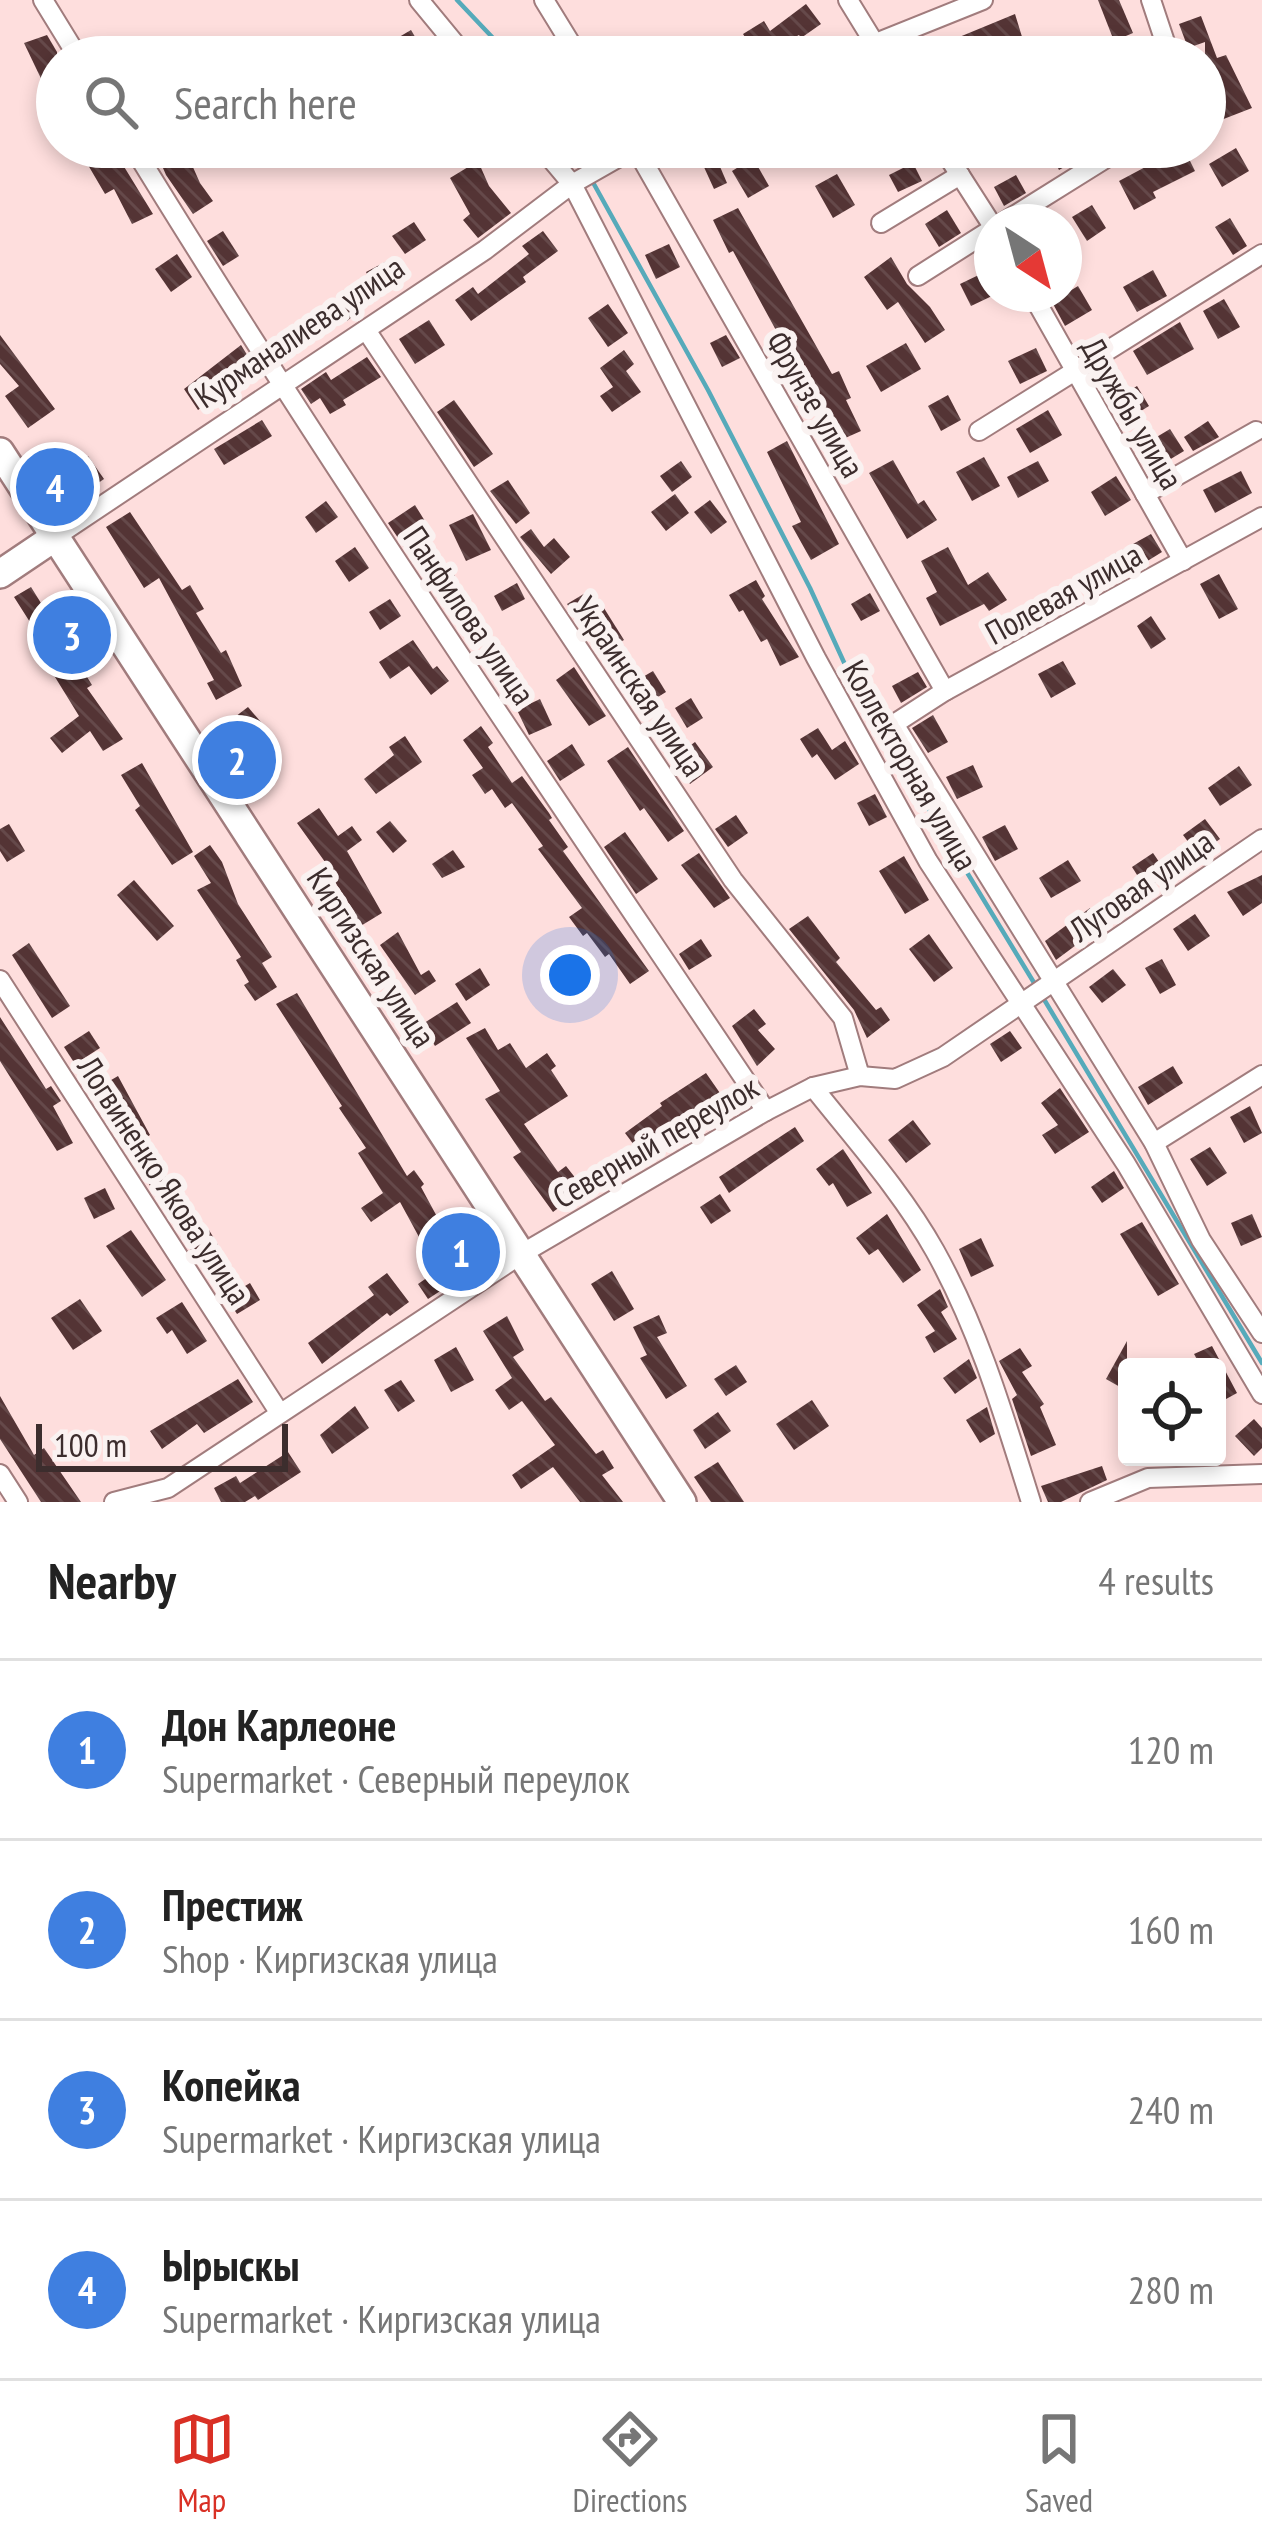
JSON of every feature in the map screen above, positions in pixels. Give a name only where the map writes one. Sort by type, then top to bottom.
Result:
[{"type":"main road","name":"Киргизская улица","points":[[0,452],[682,1502]]},
{"type":"main road","name":"Курманалиева улица","points":[[0,574],[55,537]]},
{"type":"street","points":[[43,0],[65,36]]},
{"type":"street","points":[[419,0],[449,36]]},
{"type":"street","points":[[544,0],[566,36]]},
{"type":"street","points":[[848,0],[870,36]]},
{"type":"street","points":[[908,36],[983,0]]},
{"type":"street","points":[[1151,0],[1163,36]]},
{"type":"street","name":"Панфилова улица","points":[[146,168],[418,593],[766,1111]]},
{"type":"street","name":"Коллекторная улица","points":[[559,168],[572,184],[816,658],[928,861],[1126,1164],[1262,1394]]},
{"type":"street","name":"Курманалиева улица","points":[[55,537],[600,168]]},
{"type":"street","name":"Фрунзе улица","points":[[648,168],[945,691]]},
{"type":"street","points":[[956,168],[978,204]]},
{"type":"street","points":[[1033,204],[1090,168]]},
{"type":"street","points":[[881,223],[960,175]]},
{"type":"street","points":[[918,276],[974,239]]},
{"type":"street","points":[[979,431],[1262,254]]},
{"type":"street","name":"Дружбы улица","points":[[1042,312],[1183,561]]},
{"type":"street","name":"Украинская улица","points":[[366,330],[733,880],[843,1018],[860,1076]]},
{"type":"street","points":[[1145,494],[1256,431]]},
{"type":"street","name":"Полевая улица","points":[[894,724],[945,691],[1262,517]]},
{"type":"street","name":"Коллекторная улица","points":[[894,724],[1154,1143],[1201,1240],[1262,1334]]},
{"type":"street","name":"Луговая улица","points":[[1056,982],[1262,839]]},
{"type":"street","name":"Логвиненко Якова улица","points":[[0,980],[279,1412]]},
{"type":"street","name":"Северный переулок","points":[[114,1502],[168,1488],[523,1253],[766,1111],[813,1087],[860,1076],[896,1079],[943,1057],[1056,982]]},
{"type":"street","points":[[1154,1143],[1262,1075]]},
{"type":"street","points":[[813,1087],[934,1250],[986,1360],[1031,1502]]},
{"type":"street","points":[[0,1474],[18,1502]]},
{"type":"street","points":[[1090,1502],[1148,1478],[1262,1474]]},
{"type":"street","points":[[1162,1480],[1174,1502]]},
{"type":"building","points":[[1098,0],[1119,0],[1133,33],[1112,36]]},
{"type":"building","points":[[806,4],[821,24],[804,36],[743,34],[764,21],[770,31]]},
{"type":"building","points":[[1015,14],[1022,36],[962,36]]},
{"type":"building","points":[[1201,16],[1209,36],[1184,36],[1179,24]]},
{"type":"building","points":[[36,39],[36,68],[24,43]]},
{"type":"building","points":[[1226,55],[1252,108],[1226,118]]},
{"type":"building","points":[[1236,148],[1249,171],[1222,187],[1211,168],[1226,168],[1226,154]]},
{"type":"building","points":[[90,168],[125,168],[153,214],[132,224],[114,189],[105,194]]},
{"type":"building","points":[[163,168],[193,168],[213,201],[193,214]]},
{"type":"building","points":[[466,168],[481,168],[511,213],[478,238],[463,220],[470,214],[450,178]]},
{"type":"building","points":[[704,168],[721,168],[727,183],[714,189]]},
{"type":"building","points":[[759,168],[769,186],[748,198],[732,171]]},
{"type":"building","points":[[916,168],[922,181],[898,192],[889,175]]},
{"type":"building","points":[[1143,168],[1195,171],[1153,192],[1156,198],[1134,210],[1119,181]]},
{"type":"building","points":[[837,174],[855,205],[833,218],[815,186]]},
{"type":"building","points":[[1016,175],[1026,193],[1003,204],[994,187]]},
{"type":"building","points":[[1092,205],[1106,228],[1087,241],[1082,233],[1082,211]]},
{"type":"building","points":[[738,208],[832,374],[839,371],[861,431],[834,443],[827,428],[832,426],[805,365],[797,369],[733,251],[729,253],[713,220]]},
{"type":"building","points":[[947,210],[961,233],[939,247],[925,224]]},
{"type":"building","points":[[1230,218],[1247,246],[1233,255],[1215,227]]},
{"type":"building","points":[[414,222],[426,240],[405,254],[392,236]]},
{"type":"building","points":[[223,231],[239,256],[223,266],[207,241]]},
{"type":"building","points":[[543,231],[558,251],[523,277],[526,282],[471,321],[455,300],[473,287],[478,294],[529,254],[522,246]]},
{"type":"building","points":[[669,244],[680,267],[656,279],[645,255]]},
{"type":"building","points":[[177,254],[192,277],[171,292],[155,269]]},
{"type":"building","points":[[891,257],[945,330],[925,343],[898,302],[887,310],[864,277]]},
{"type":"building","points":[[387,261],[399,284],[365,302],[347,321],[334,304],[369,278],[366,272]]},
{"type":"building","points":[[1153,270],[1167,296],[1137,312],[1123,287]]},
{"type":"building","points":[[974,277],[974,305],[971,306],[960,284]]},
{"type":"building","points":[[1082,293],[1092,310],[1065,326],[1057,312],[1082,312]]},
{"type":"building","points":[[1224,299],[1240,327],[1218,339],[1203,311]]},
{"type":"building","points":[[608,304],[628,333],[608,347],[588,318]]},
{"type":"building","points":[[429,320],[445,345],[415,364],[399,339]]},
{"type":"building","points":[[1180,322],[1194,349],[1147,375],[1133,351]]},
{"type":"building","points":[[0,335],[55,409],[28,428],[5,396],[19,386],[0,364]]},
{"type":"building","points":[[726,335],[740,358],[722,367],[710,343]]},
{"type":"building","points":[[906,343],[921,369],[881,392],[866,366]]},
{"type":"building","points":[[241,345],[259,374],[198,410],[184,389]]},
{"type":"building","points":[[1036,348],[1047,371],[1020,384],[1008,361]]},
{"type":"building","points":[[624,350],[634,364],[626,371],[641,392],[612,412],[600,396],[613,387],[600,368]]},
{"type":"building","points":[[367,357],[381,377],[343,400],[346,405],[330,414],[320,398],[311,404],[301,389],[326,372],[331,380]]},
{"type":"building","points":[[1137,386],[1149,406],[1128,419],[1115,400]]},
{"type":"building","points":[[948,395],[961,420],[941,431],[928,406]]},
{"type":"building","points":[[454,400],[493,454],[474,467],[437,412]]},
{"type":"building","points":[[1048,410],[1062,435],[1030,453],[1016,429]]},
{"type":"building","points":[[262,420],[272,436],[224,465],[214,449]]},
{"type":"building","points":[[1208,421],[1219,437],[1193,451],[1184,437]]},
{"type":"building","points":[[1170,429],[1184,451],[1164,463],[1150,441]]},
{"type":"building","points":[[787,441],[839,544],[811,560],[792,526],[801,522],[767,452]]},
{"type":"building","points":[[88,456],[104,479],[82,494],[66,471]]},
{"type":"building","points":[[984,457],[1000,486],[972,501],[956,472]]},
{"type":"building","points":[[893,460],[918,504],[924,500],[937,520],[907,539],[869,473]]},
{"type":"building","points":[[681,461],[692,477],[672,492],[660,476]]},
{"type":"building","points":[[1038,461],[1049,481],[1018,498],[1007,477]]},
{"type":"building","points":[[1241,471],[1252,493],[1215,513],[1203,490]]},
{"type":"building","points":[[1116,476],[1131,500],[1105,516],[1091,492]]},
{"type":"building","points":[[508,480],[530,513],[516,524],[490,491]]},
{"type":"building","points":[[675,494],[689,513],[666,531],[651,512]]},
{"type":"building","points":[[710,500],[727,522],[711,534],[694,512]]},
{"type":"building","points":[[326,501],[338,517],[316,533],[305,517]]},
{"type":"building","points":[[415,505],[428,526],[414,536],[437,575],[451,568],[459,585],[437,596],[388,523]]},
{"type":"building","points":[[130,512],[182,590],[190,585],[204,609],[196,613],[221,653],[226,650],[242,686],[216,700],[207,683],[214,680],[159,578],[144,588],[106,527]]},
{"type":"building","points":[[473,514],[491,550],[466,561],[449,525]]},
{"type":"building","points":[[531,529],[544,547],[554,538],[570,557],[551,574],[520,537]]},
{"type":"building","points":[[1151,534],[1162,552],[1091,596],[1079,574]]},
{"type":"building","points":[[355,547],[369,568],[349,582],[335,561]]},
{"type":"building","points":[[948,547],[968,585],[988,572],[1007,600],[989,611],[984,604],[940,626],[926,598],[937,592],[921,561]]},
{"type":"building","points":[[1219,574],[1238,609],[1219,619],[1200,584]]},
{"type":"building","points":[[756,580],[765,596],[762,599],[799,657],[780,666],[767,639],[761,642],[729,595]]},
{"type":"building","points":[[517,583],[525,599],[502,611],[494,596]]},
{"type":"building","points":[[31,587],[92,685],[87,688],[123,739],[103,751],[90,731],[62,753],[50,738],[79,716],[33,648],[42,641],[14,597]]},
{"type":"building","points":[[1054,588],[1061,600],[1029,620],[1022,608]]},
{"type":"building","points":[[592,589],[624,640],[600,654],[567,604]]},
{"type":"building","points":[[870,593],[880,611],[861,621],[851,604]]},
{"type":"building","points":[[390,599],[401,616],[380,630],[369,612]]},
{"type":"building","points":[[1151,616],[1166,639],[1151,649],[1137,626]]},
{"type":"building","points":[[413,640],[433,669],[437,666],[449,681],[431,695],[409,666],[390,679],[379,662]]},
{"type":"building","points":[[1063,661],[1076,684],[1051,698],[1038,674]]},
{"type":"building","points":[[574,667],[606,716],[589,726],[556,680]]},
{"type":"building","points":[[653,671],[666,692],[637,710],[624,688]]},
{"type":"building","points":[[918,672],[927,687],[901,703],[892,686]]},
{"type":"building","points":[[691,698],[703,718],[687,728],[675,708]]},
{"type":"building","points":[[540,699],[552,725],[529,735],[517,710]]},
{"type":"building","points":[[248,707],[277,741],[252,756],[231,720]]},
{"type":"building","points":[[933,715],[948,742],[928,753],[912,728]]},
{"type":"building","points":[[481,726],[493,743],[488,747],[512,783],[522,776],[549,813],[568,847],[563,851],[649,971],[630,984],[609,954],[605,957],[569,917],[582,908],[538,849],[543,846],[512,803],[505,808],[492,789],[485,794],[472,775],[483,768],[463,740]]},
{"type":"building","points":[[818,728],[832,750],[845,741],[859,764],[835,780],[800,739]]},
{"type":"building","points":[[405,736],[422,762],[376,794],[364,779],[394,755],[389,747]]},
{"type":"building","points":[[695,742],[713,767],[690,784],[672,759]]},
{"type":"building","points":[[572,744],[585,765],[560,781],[547,761]]},
{"type":"building","points":[[628,747],[684,831],[668,842],[644,808],[640,811],[607,761]]},
{"type":"building","points":[[142,763],[193,852],[172,865],[135,810],[140,806],[121,775]]},
{"type":"building","points":[[973,765],[983,787],[957,799],[946,777]]},
{"type":"building","points":[[1239,766],[1252,785],[1220,806],[1208,788]]},
{"type":"building","points":[[875,794],[887,817],[869,826],[857,803]]},
{"type":"building","points":[[319,808],[338,836],[352,826],[362,840],[347,851],[382,913],[359,927],[338,880],[297,823]]},
{"type":"building","points":[[736,815],[748,833],[728,847],[715,829]]},
{"type":"building","points":[[1205,819],[1220,839],[1198,855],[1183,835]]},
{"type":"building","points":[[390,821],[407,841],[393,853],[376,832]]},
{"type":"building","points":[[9,824],[25,851],[7,862],[0,851],[0,829]]},
{"type":"building","points":[[1005,825],[1018,849],[995,861],[982,837]]},
{"type":"building","points":[[625,832],[658,879],[636,894],[604,847]]},
{"type":"building","points":[[210,845],[238,904],[272,957],[262,963],[277,987],[255,1001],[236,960],[241,957],[197,890],[211,883],[194,856]]},
{"type":"building","points":[[453,850],[465,867],[442,878],[432,864]]},
{"type":"building","points":[[699,853],[730,898],[714,908],[681,865]]},
{"type":"building","points":[[1153,853],[1168,875],[1146,889],[1132,867]]},
{"type":"building","points":[[904,856],[929,900],[905,914],[879,871]]},
{"type":"building","points":[[1068,860],[1081,881],[1051,898],[1039,878]]},
{"type":"building","points":[[1262,875],[1262,903],[1243,916],[1227,892]]},
{"type":"building","points":[[134,880],[174,926],[157,941],[117,895]]},
{"type":"building","points":[[1090,908],[1103,925],[1056,960],[1045,941]]},
{"type":"building","points":[[1195,914],[1210,936],[1188,951],[1173,929]]},
{"type":"building","points":[[808,916],[840,958],[836,962],[890,1020],[867,1038],[854,1010],[789,929]]},
{"type":"building","points":[[398,932],[421,975],[429,970],[436,981],[415,995],[380,945]]},
{"type":"building","points":[[929,934],[953,968],[934,982],[909,949]]},
{"type":"building","points":[[701,939],[712,956],[689,970],[679,954]]},
{"type":"building","points":[[29,943],[70,1006],[52,1018],[12,955]]},
{"type":"building","points":[[1162,959],[1176,985],[1160,994],[1145,968]]},
{"type":"building","points":[[480,968],[490,985],[466,1001],[455,984]]},
{"type":"building","points":[[1113,969],[1126,985],[1102,1003],[1089,987]]},
{"type":"building","points":[[297,993],[407,1176],[414,1170],[424,1184],[421,1187],[441,1224],[419,1237],[400,1202],[371,1222],[361,1208],[383,1193],[358,1153],[366,1148],[276,1004]]},
{"type":"building","points":[[457,1002],[471,1023],[435,1046],[421,1025]]},
{"type":"building","points":[[754,1009],[766,1024],[758,1030],[775,1049],[757,1066],[732,1026]]},
{"type":"building","points":[[0,1017],[46,1089],[51,1086],[61,1101],[53,1106],[73,1143],[57,1151],[0,1061]]},
{"type":"building","points":[[485,1028],[498,1050],[510,1043],[526,1068],[547,1053],[556,1066],[551,1070],[568,1096],[524,1124],[558,1172],[566,1166],[584,1189],[553,1212],[513,1157],[521,1152],[485,1099],[500,1091],[466,1038]]},
{"type":"building","points":[[89,1031],[100,1048],[75,1064],[64,1047]]},
{"type":"building","points":[[1010,1031],[1022,1048],[1001,1062],[990,1044]]},
{"type":"building","points":[[1173,1066],[1183,1083],[1148,1105],[1138,1087]]},
{"type":"building","points":[[706,1073],[722,1096],[658,1134],[661,1137],[640,1153],[625,1133]]},
{"type":"building","points":[[118,1076],[150,1135],[143,1139],[170,1183],[153,1191],[107,1111],[103,1114],[89,1093]]},
{"type":"building","points":[[1060,1088],[1089,1132],[1055,1154],[1042,1135],[1058,1125],[1041,1103]]},
{"type":"building","points":[[1250,1106],[1262,1133],[1244,1143],[1230,1117]]},
{"type":"building","points":[[913,1120],[931,1144],[906,1163],[888,1140]]},
{"type":"building","points":[[795,1127],[804,1141],[729,1193],[719,1177]]},
{"type":"building","points":[[1210,1147],[1227,1173],[1207,1186],[1190,1159]]},
{"type":"building","points":[[843,1149],[872,1193],[847,1207],[833,1183],[829,1186],[816,1169]]},
{"type":"building","points":[[1114,1171],[1124,1188],[1102,1203],[1091,1187]]},
{"type":"building","points":[[105,1188],[115,1209],[94,1219],[84,1198]]},
{"type":"building","points":[[720,1194],[731,1211],[711,1224],[700,1207]]},
{"type":"building","points":[[179,1199],[209,1230],[240,1289],[250,1283],[260,1300],[237,1314],[222,1291],[219,1294],[164,1208]]},
{"type":"building","points":[[887,1214],[921,1270],[903,1283],[878,1249],[869,1255],[856,1238]]},
{"type":"building","points":[[1252,1214],[1262,1237],[1241,1246],[1231,1223]]},
{"type":"building","points":[[1142,1222],[1179,1284],[1158,1296],[1120,1234]]},
{"type":"building","points":[[461,1229],[483,1263],[428,1299],[418,1284],[454,1259],[442,1242]]},
{"type":"building","points":[[131,1230],[166,1280],[142,1297],[106,1246]]},
{"type":"building","points":[[981,1238],[994,1266],[971,1277],[959,1249]]},
{"type":"building","points":[[612,1271],[634,1309],[614,1321],[591,1284]]},
{"type":"building","points":[[387,1273],[409,1302],[390,1316],[387,1313],[322,1364],[308,1343],[374,1295],[368,1287]]},
{"type":"building","points":[[940,1289],[948,1307],[941,1312],[957,1339],[934,1353],[925,1337],[935,1331],[917,1305]]},
{"type":"building","points":[[80,1299],[102,1331],[73,1350],[51,1318]]},
{"type":"building","points":[[182,1302],[207,1341],[187,1354],[172,1330],[167,1334],[156,1318]]},
{"type":"building","points":[[659,1315],[667,1333],[657,1337],[687,1386],[666,1399],[640,1358],[647,1355],[633,1327]]},
{"type":"building","points":[[507,1316],[524,1350],[513,1357],[545,1401],[551,1397],[596,1454],[603,1450],[614,1468],[602,1475],[623,1502],[580,1502],[553,1467],[521,1489],[512,1475],[555,1445],[522,1401],[509,1410],[495,1390],[512,1378],[483,1331]]},
{"type":"building","points":[[1127,1341],[1127,1358],[1118,1358],[1118,1386],[1106,1379]]},
{"type":"building","points":[[1212,1346],[1218,1358],[1196,1358],[1194,1354]]},
{"type":"building","points":[[456,1347],[474,1380],[451,1392],[434,1360]]},
{"type":"building","points":[[1020,1348],[1032,1366],[1022,1372],[1044,1404],[1040,1407],[1056,1445],[1031,1456],[1012,1399],[1017,1395],[999,1361]]},
{"type":"building","points":[[969,1359],[977,1378],[955,1394],[943,1378]]},
{"type":"building","points":[[736,1365],[747,1382],[726,1396],[714,1379]]},
{"type":"building","points":[[1226,1372],[1237,1393],[1226,1399]]},
{"type":"building","points":[[238,1379],[253,1402],[204,1433],[197,1424],[162,1449],[150,1431]]},
{"type":"building","points":[[401,1380],[415,1401],[398,1412],[384,1390]]},
{"type":"building","points":[[0,1396],[34,1455],[44,1448],[81,1502],[41,1502],[0,1439]]},
{"type":"building","points":[[812,1400],[829,1426],[794,1450],[776,1424]]},
{"type":"building","points":[[355,1406],[369,1428],[332,1454],[320,1435]]},
{"type":"building","points":[[987,1407],[995,1434],[980,1443],[966,1420]]},
{"type":"building","points":[[718,1412],[731,1431],[705,1449],[693,1430]]},
{"type":"building","points":[[1254,1419],[1262,1428],[1262,1448],[1254,1456],[1235,1436]]},
{"type":"building","points":[[288,1452],[301,1472],[258,1500],[255,1496],[245,1502],[221,1502],[214,1488],[236,1476],[240,1483]]},
{"type":"building","points":[[718,1462],[744,1502],[711,1502],[694,1477]]},
{"type":"building","points":[[1102,1466],[1107,1480],[1061,1502],[1048,1502],[1041,1486]]},
{"type":"waterway","points":[[457,0],[491,36]]},
{"type":"waterway","points":[[590,177],[708,390],[858,693],[1036,986]]},
{"type":"waterway","points":[[1042,996],[1262,1363]]},
{"type":"place","name":"Ырыскы","points":[[55,487]]},
{"type":"place","name":"Копейка","points":[[72,635]]},
{"type":"place","name":"Престиж","points":[[237,760]]},
{"type":"place","name":"Дон Карлеоне","points":[[461,1252]]}]
